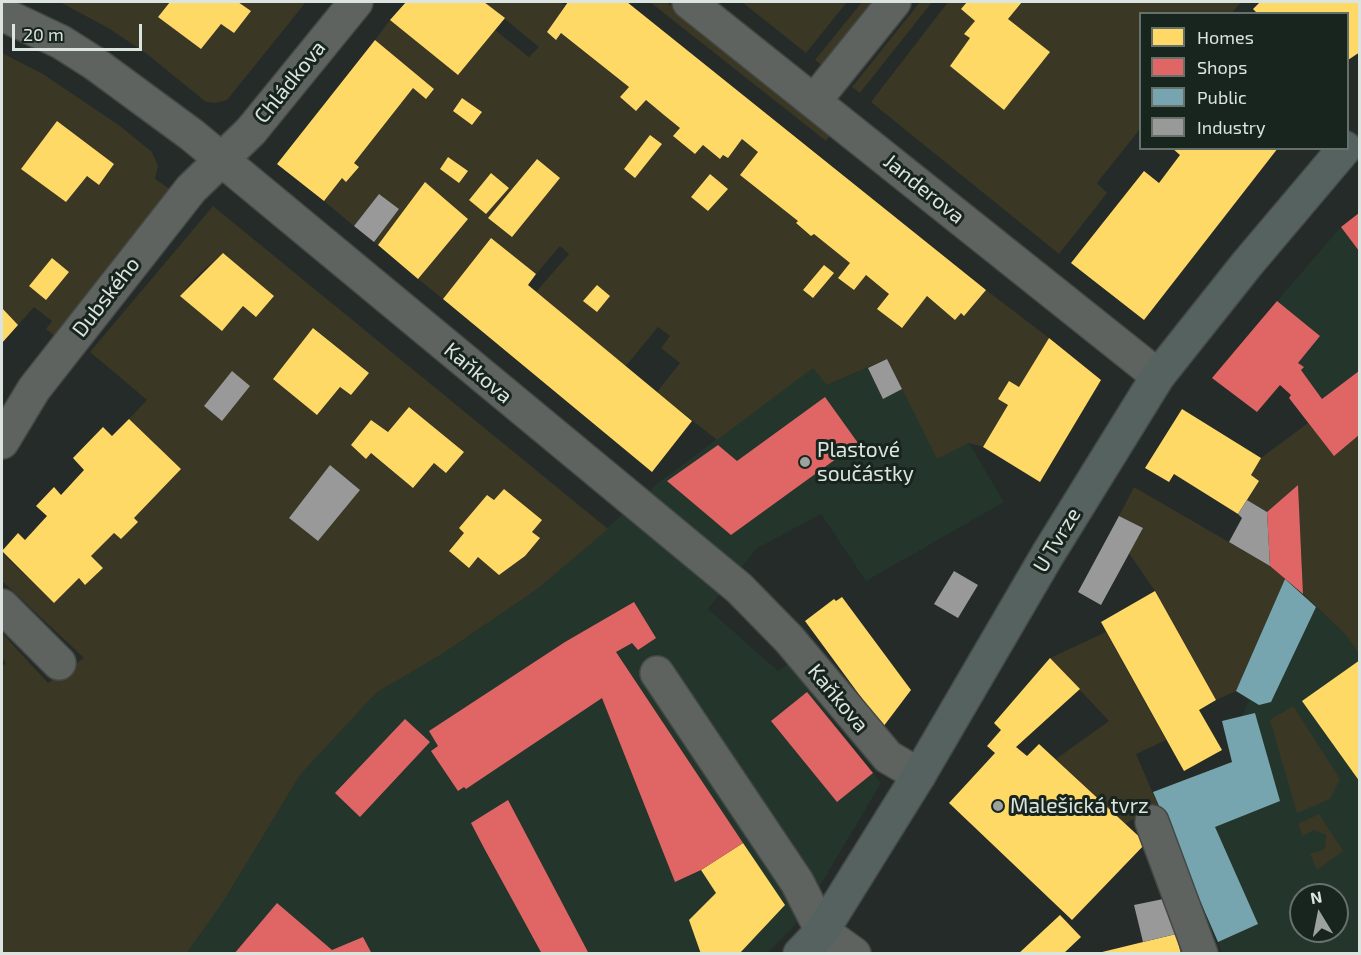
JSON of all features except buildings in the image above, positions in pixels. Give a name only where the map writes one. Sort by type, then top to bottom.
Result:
[{"type":"main road","name":"U Tvrze","points":[[1349,144],[1359,132]]},
{"type":"main road","name":"U Tvrze","points":[[811,942],[919,775],[1042,564],[1158,376],[1247,264],[1343,150]]},
{"type":"street","name":"Chládkova","points":[[221,160],[251,131],[356,2]]},
{"type":"street","name":"Janderova","points":[[689,2],[815,100],[1158,376]]},
{"type":"street","points":[[815,100],[894,2]]},
{"type":"street","name":"Kaňkova","points":[[2,14],[61,42],[94,63],[192,135],[739,588],[789,639],[888,757],[919,775]]},
{"type":"street","name":"Dubského","points":[[2,442],[34,389],[191,189],[221,160]]},
{"type":"street","points":[[2,606],[59,663]]},
{"type":"street","points":[[657,673],[797,882],[811,942],[854,954]]},
{"type":"street","points":[[1152,822],[1201,954]]},
{"type":"shaded area","points":[[60,2],[170,2],[158,17],[201,49],[221,24],[234,33],[250,11],[238,2],[306,2],[227,100],[215,103],[206,102],[147,54],[110,29]]},
{"type":"shaded area","points":[[484,2],[561,2],[565,5],[547,32],[556,39],[561,33],[629,87],[620,97],[636,111],[646,100],[680,128],[674,137],[695,154],[703,145],[720,159],[723,155],[728,158],[742,139],[758,152],[741,176],[798,221],[796,224],[811,236],[814,234],[889,294],[878,309],[901,328],[927,296],[955,319],[961,313],[964,315],[986,290],[1049,338],[1019,387],[998,399],[1008,405],[983,447],[969,443],[937,459],[887,359],[827,385],[813,368],[717,440],[657,392],[680,363],[661,348],[670,336],[658,327],[625,367],[536,292],[569,254],[560,246],[536,274],[491,238],[443,299],[418,279],[468,219],[426,183],[378,245],[374,242],[399,209],[379,194],[354,226],[324,201],[342,178],[347,181],[359,167],[354,163],[413,88],[426,99],[434,89],[375,40],[390,20],[458,75],[495,30],[529,57],[539,47]],"holes":[[[462,98],[481,112],[472,125],[453,111]],[[536,159],[560,178],[489,218]],[[491,173],[508,187],[486,214],[469,199]],[[710,174],[727,189],[708,211],[691,197]],[[824,265],[833,273],[813,298],[803,290]]]},
{"type":"shaded area","points":[[650,2],[666,2],[832,133],[826,141]]},
{"type":"shaded area","points":[[742,2],[847,2],[806,53]]},
{"type":"shaded area","points":[[862,2],[875,2],[823,66],[815,60]]},
{"type":"shaded area","points":[[920,2],[932,2],[860,93],[852,87]]},
{"type":"shaded area","points":[[948,2],[967,2],[961,9],[975,21],[964,34],[970,38],[1008,19],[1022,2],[1241,2],[1233,12],[1139,12],[1139,130],[1097,183],[1107,193],[1059,254],[871,102]]},
{"type":"shaded area","points":[[2,53],[43,74],[120,126],[152,152],[158,166],[155,179],[171,190],[56,337],[46,329],[52,321],[34,307],[18,325],[2,308]],"holes":[[[57,121],[114,164],[99,185],[87,176]],[[52,258],[69,272],[29,286]]]},
{"type":"shaded area","points":[[213,206],[608,529],[536,590],[442,654],[376,693],[300,775],[223,902],[186,954],[2,953],[2,667],[6,663],[2,658],[2,633],[48,683],[84,658],[2,581],[2,553],[54,603],[79,578],[85,585],[103,568],[91,556],[114,533],[121,539],[138,522],[134,518],[180,469],[129,419],[147,400],[90,352]],"holes":[[[223,253],[274,296],[256,317],[243,306],[222,330],[180,296],[199,274]],[[314,328],[369,373],[351,395],[340,387],[317,415],[273,379]],[[232,372],[249,386],[222,421],[204,406]],[[409,407],[464,452],[446,473],[434,463],[413,488],[370,453],[366,458],[351,445],[371,420],[388,432]],[[330,465],[360,490],[318,541],[289,518]],[[504,489],[541,520],[532,532],[539,538],[478,557],[469,567],[449,550],[464,533],[459,528],[487,495],[494,500]]]},
{"type":"shaded area","points":[[1341,227],[1359,251],[1359,371],[1322,399],[1301,370],[1304,367],[1298,363],[1320,336],[1277,301]]},
{"type":"shaded area","points":[[887,359],[937,458],[969,443],[1004,502],[866,581],[821,514],[756,549],[708,609],[778,671],[788,664],[881,783],[799,921],[767,953],[186,954],[223,902],[300,775],[376,693],[442,654],[536,590],[658,483],[813,367],[828,385]]},
{"type":"shaded area","points":[[1308,423],[1334,455],[1359,435],[1359,653],[1345,634],[1303,594],[1298,485],[1267,512],[1247,500],[1259,481],[1251,475],[1261,458]]},
{"type":"shaded area","points":[[1134,487],[1270,566],[1285,579],[1236,691],[1216,700],[1155,591],[1129,553],[1143,528],[1119,516]]},
{"type":"shaded area","points":[[1285,579],[1345,634],[1359,653],[1359,953],[1222,953],[1153,792],[1232,762],[1222,721],[1242,716],[1249,701],[1236,691]]},
{"type":"shaded area","points":[[1106,632],[1166,740],[1136,754],[1158,805],[1125,824],[1056,759],[1109,721],[1050,658]]},
{"type":"shaded area","points":[[1293,706],[1340,779],[1330,799],[1297,813],[1270,720]]},
{"type":"shaded area","points":[[1319,814],[1343,851],[1317,870],[1310,854],[1325,849],[1326,835],[1314,830],[1303,836],[1298,824]]},
{"type":"place","name":"Plastové součástky","points":[[805,462]]},
{"type":"place","name":"Malešická tvrz","points":[[998,806]]}]
